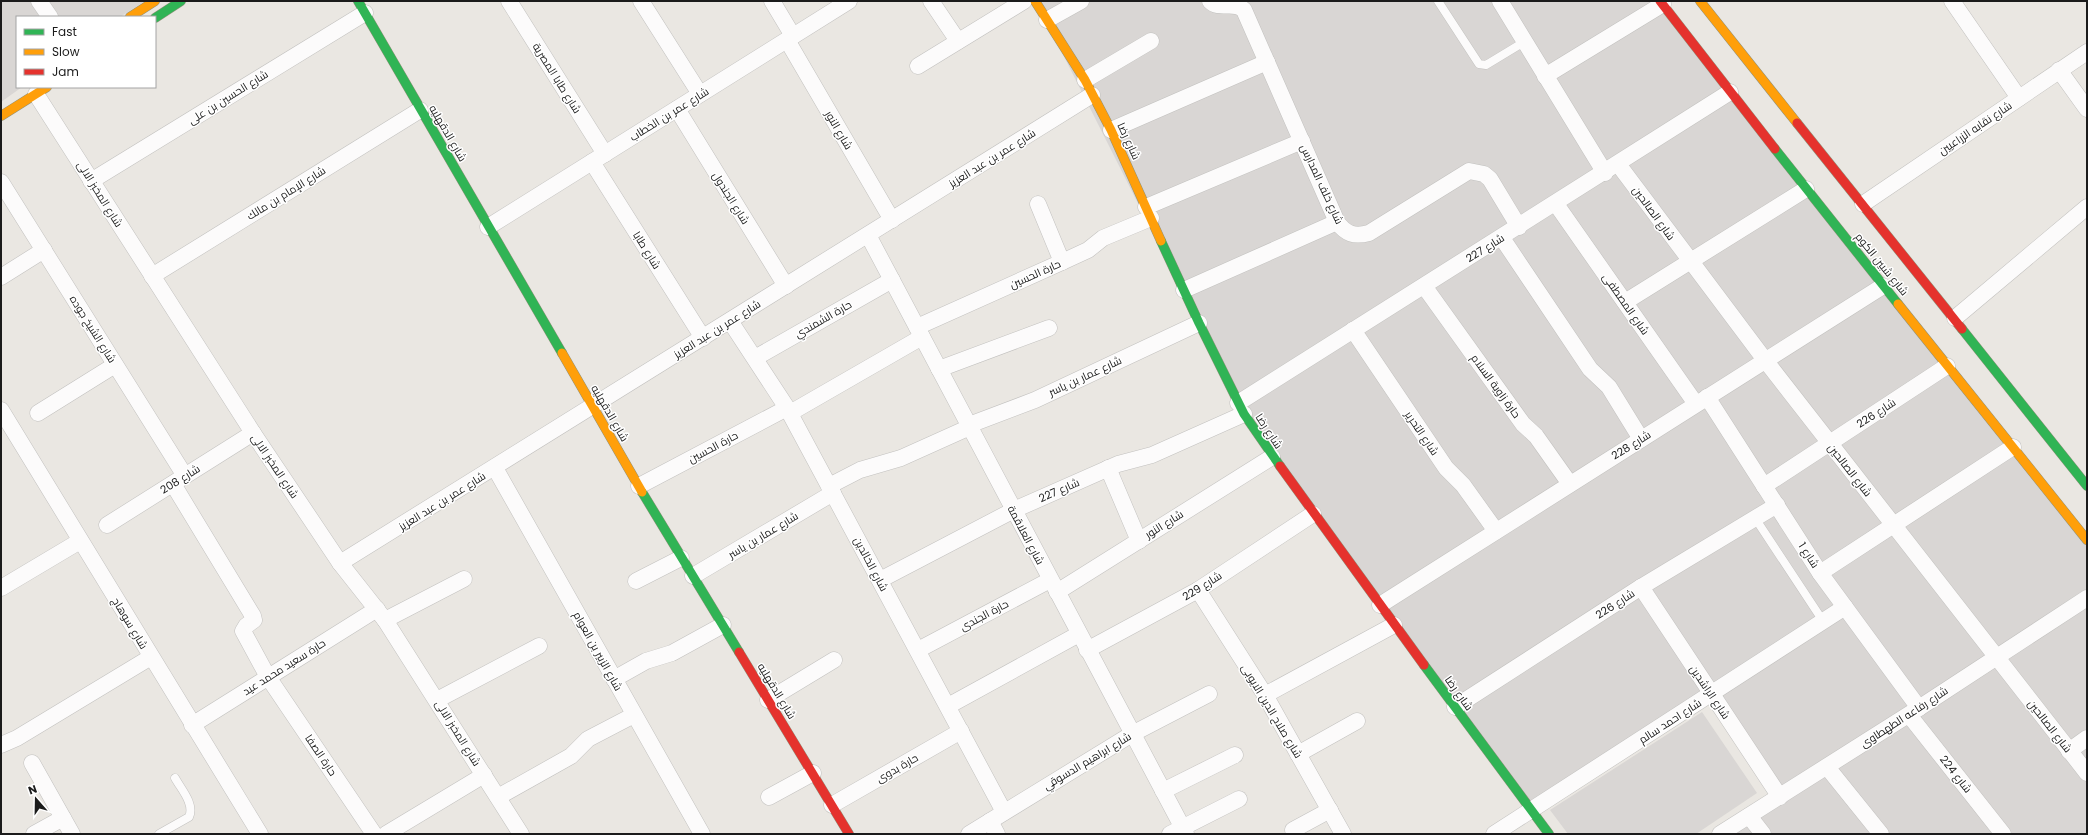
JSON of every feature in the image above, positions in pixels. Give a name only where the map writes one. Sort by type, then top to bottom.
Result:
[{"type":"street","points":[[39,1],[49,16]]},
{"type":"street","points":[[132,16],[155,1]]},
{"type":"street","points":[[156,17],[181,1]]},
{"type":"street","name":"شارع طابا المصرية","points":[[509,1],[598,158]]},
{"type":"street","points":[[641,1],[700,94]]},
{"type":"street","name":"شارع النور","points":[[772,1],[790,38],[892,220]]},
{"type":"street","name":"شارع عمر بن الخطاب","points":[[488,227],[849,1]]},
{"type":"street","points":[[931,1],[958,41]]},
{"type":"street","points":[[918,66],[1024,1]]},
{"type":"street","name":"شارع رضا","points":[[1035,1],[1084,80],[1111,130],[1199,323],[1241,408],[1272,457],[1313,514],[1549,834]]},
{"type":"street","points":[[1047,20],[1081,1]]},
{"type":"street","name":"شارع خلف المدارس","points":[[1210,1],[1217,5],[1234,4],[1241,7],[1267,62],[1337,222],[1343,230],[1350,234],[1360,235],[1368,233],[1468,171],[1476,171],[1484,174],[1490,179],[1519,227]]},
{"type":"street","points":[[1500,1],[1605,173]]},
{"type":"street","name":"شارع شبين الكوم","points":[[1700,1],[2087,486]]},
{"type":"street","points":[[1952,1],[2018,98]]},
{"type":"street","points":[[1546,76],[1662,2]]},
{"type":"street","name":"شارع شبين الكوم","points":[[1662,2],[1806,189],[2087,540]]},
{"type":"street","name":"شارع الدقهليه","points":[[361,7],[681,558],[849,834]]},
{"type":"street","name":"شارع الحسين بن على","points":[[91,181],[361,7]]},
{"type":"street","points":[[1084,80],[1151,41]]},
{"type":"street","name":"شارع نقابه الزراعيين","points":[[1863,204],[2087,52]]},
{"type":"street","points":[[1111,130],[1267,62]]},
{"type":"street","points":[[2059,70],[2087,109]]},
{"type":"street","points":[[1,116],[41,90]]},
{"type":"street","name":"شارع المخبز الالى","points":[[41,90],[91,181],[152,276],[254,434],[340,563],[381,615],[437,700],[521,834]]},
{"type":"street","name":"شارع 227","points":[[880,580],[1014,510],[1118,464],[1152,455],[1241,408],[1354,330],[1605,173],[1730,92]]},
{"type":"street","name":"شارع عمر بن عبد العزيز","points":[[340,563],[495,468],[1092,95]]},
{"type":"street","name":"شارع الجندول","points":[[676,109],[786,286]]},
{"type":"street","name":"شارع الإمام بن مالك","points":[[152,276],[420,110]]},
{"type":"street","name":"حارة الحسين","points":[[639,486],[788,410],[920,332],[1088,250],[1103,238],[1149,212],[1302,141]]},
{"type":"street","name":"شارع طابا","points":[[598,158],[703,338]]},
{"type":"street","name":"شارع الصالحين","points":[[1618,164],[1765,360],[2087,773]]},
{"type":"street","name":"شارع الشيخ جوده","points":[[2,186],[116,365],[254,618],[243,631],[268,677]]},
{"type":"street","points":[[1625,302],[1806,189]]},
{"type":"street","points":[[1038,204],[1062,262]]},
{"type":"street","name":"شارع المصطفى","points":[[1556,204],[1625,302],[1702,401]]},
{"type":"street","points":[[1954,318],[2087,207]]},
{"type":"street","points":[[1184,290],[1337,222]]},
{"type":"street","name":"شارع العلاقمة","points":[[868,235],[1163,791],[1179,832]]},
{"type":"street","points":[[1502,238],[1590,369],[1609,387],[1641,439]]},
{"type":"street","points":[[1,277],[44,250]]},
{"type":"street","name":"حارة الشمندي","points":[[755,358],[892,280]]},
{"type":"street","name":"حارة زاوية السلام","points":[[1424,286],[1523,424],[1536,436],[1570,484]]},
{"type":"street","name":"شارع 228","points":[[1380,605],[1883,286]]},
{"type":"street","name":"شارع الخالدين","points":[[730,321],[788,410],[1004,812]]},
{"type":"street","name":"شارع عمار بن ياسر","points":[[692,576],[831,490],[860,470],[901,458],[970,426],[1034,400],[1199,323]]},
{"type":"street","points":[[939,368],[1049,328]]},
{"type":"street","name":"شارع التحرير","points":[[1354,330],[1446,468],[1464,485],[1496,531]]},
{"type":"street","points":[[38,413],[116,365]]},
{"type":"street","name":"شارع 226","points":[[1764,486],[1947,366]]},
{"type":"street","name":"شارع 1","points":[[1702,401],[1777,505],[1820,573],[1845,607],[1914,712]]},
{"type":"street","name":"شارع سوهاج","points":[[1,410],[7,432],[80,541],[260,834]]},
{"type":"street","name":"شارع 208","points":[[107,525],[254,434]]},
{"type":"street","points":[[1820,573],[2013,447]]},
{"type":"street","name":"شارع النور","points":[[1054,586],[1139,541],[1272,457]]},
{"type":"street","name":"شارع الزبير بن العوام","points":[[495,468],[702,834]]},
{"type":"street","points":[[1108,468],[1139,541]]},
{"type":"street","name":"شارع 226","points":[[1455,707],[1641,588],[1777,505]]},
{"type":"street","name":"شارع 229","points":[[1087,650],[1198,590],[1313,514]]},
{"type":"street","points":[[1,588],[80,541]]},
{"type":"street","points":[[636,581],[681,558]]},
{"type":"street","name":"حارة سعيد محمد عيد","points":[[192,725],[268,677],[381,615],[464,579]]},
{"type":"street","name":"حارة الجندى","points":[[918,650],[1054,586]]},
{"type":"street","name":"شارع الراشدين","points":[[1641,588],[1780,797]]},
{"type":"street","name":"شارع صلاح الدين الايوبى","points":[[1198,590],[1265,695],[1343,834]]},
{"type":"street","name":"شارع رفاعه الطهطاوى","points":[[1720,834],[1914,712],[2087,598]]},
{"type":"street","name":"شارع احمد سالم","points":[[1494,834],[1845,607]]},
{"type":"street","points":[[614,679],[646,661],[672,653],[723,625]]},
{"type":"street","points":[[1265,695],[1394,625]]},
{"type":"street","points":[[948,706],[1079,634]]},
{"type":"street","points":[[437,700],[539,646]]},
{"type":"street","points":[[1,746],[17,738],[151,657]]},
{"type":"street","points":[[768,700],[834,660]]},
{"type":"street","name":"حارة الصفا","points":[[268,677],[374,834]]},
{"type":"street","name":"شارع ابراهيم الدسوقي","points":[[969,834],[993,828],[1004,812],[1132,734],[1209,694]]},
{"type":"street","name":"شارع 224","points":[[1914,712],[2003,834]]},
{"type":"street","points":[[498,796],[571,756],[588,739],[634,715]]},
{"type":"street","points":[[1298,754],[1357,721]]},
{"type":"street","name":"حارة بدوى","points":[[832,805],[961,731]]},
{"type":"street","points":[[2069,750],[2087,738]]},
{"type":"street","points":[[1163,791],[1235,755]]},
{"type":"street","points":[[32,763],[72,834]]},
{"type":"street","points":[[1827,767],[1881,834]]},
{"type":"street","points":[[769,797],[813,773]]},
{"type":"street","points":[[386,834],[484,775]]},
{"type":"street","points":[[1179,832],[1239,799]]},
{"type":"street","points":[[1293,830],[1330,810]]},
{"type":"street","points":[[1749,816],[1763,834]]},
{"type":"street","points":[[34,834],[63,818]]},
{"type":"lane","points":[[1438,1],[1479,64],[1486,65],[1524,42]]},
{"type":"lane","points":[[1755,518],[1823,621]]},
{"type":"lane","points":[[159,834],[189,817],[190,805],[174,778]]},
{"type":"shaded area","points":[[1,1],[40,1],[49,16],[16,16],[16,88],[21,88],[1,102]]},
{"type":"shaded area","points":[[47,1],[145,1],[122,16],[56,16]]},
{"type":"shaded area","points":[[1036,1],[1659,1],[2087,539],[2087,834],[1720,834],[1780,797],[1711,693],[1532,811],[1244,414]]},
{"type":"shaded area","points":[[1702,712],[1757,793],[1696,834],[1568,834],[1550,810]]},
{"type":"traffic: fast","points":[[156,17],[181,1]]},
{"type":"traffic: fast","points":[[358,1],[562,353]]},
{"type":"traffic: fast","points":[[1775,149],[1898,304]]},
{"type":"traffic: fast","points":[[1161,241],[1199,323],[1244,414],[1280,466]]},
{"type":"traffic: fast","points":[[1962,329],[2087,486]]},
{"type":"traffic: fast","points":[[642,492],[739,652]]},
{"type":"traffic: fast","points":[[1424,665],[1549,834]]},
{"type":"traffic: slow","points":[[132,16],[155,1]]},
{"type":"traffic: slow","points":[[1035,1],[1085,80],[1111,130],[1161,241]]},
{"type":"traffic: slow","points":[[1700,1],[1797,123]]},
{"type":"traffic: slow","points":[[1,116],[45,88]]},
{"type":"traffic: slow","points":[[1898,304],[2087,540]]},
{"type":"traffic: slow","points":[[562,353],[642,492]]},
{"type":"traffic: jam","points":[[1660,1],[1775,149]]},
{"type":"traffic: jam","points":[[1797,123],[1962,329]]},
{"type":"traffic: jam","points":[[1280,466],[1424,665]]},
{"type":"traffic: jam","points":[[739,652],[849,834]]}]
